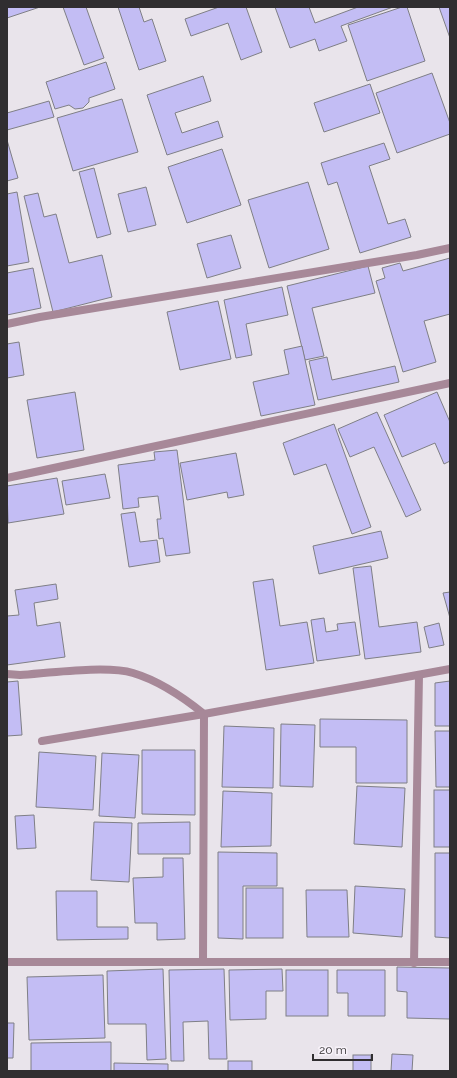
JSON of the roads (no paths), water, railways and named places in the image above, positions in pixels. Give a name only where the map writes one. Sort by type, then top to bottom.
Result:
[{"type":"street","points":[[7,324],[40,317],[417,255],[450,248]]},
{"type":"street","points":[[7,478],[450,383]]},
{"type":"street","points":[[42,741],[204,714],[450,669]]},
{"type":"street","points":[[7,674],[20,675],[106,670],[132,673],[162,685],[183,697],[204,714]]},
{"type":"street","points":[[414,963],[419,675]]},
{"type":"street","points":[[203,961],[204,714]]},
{"type":"street","points":[[7,962],[450,962]]}]
